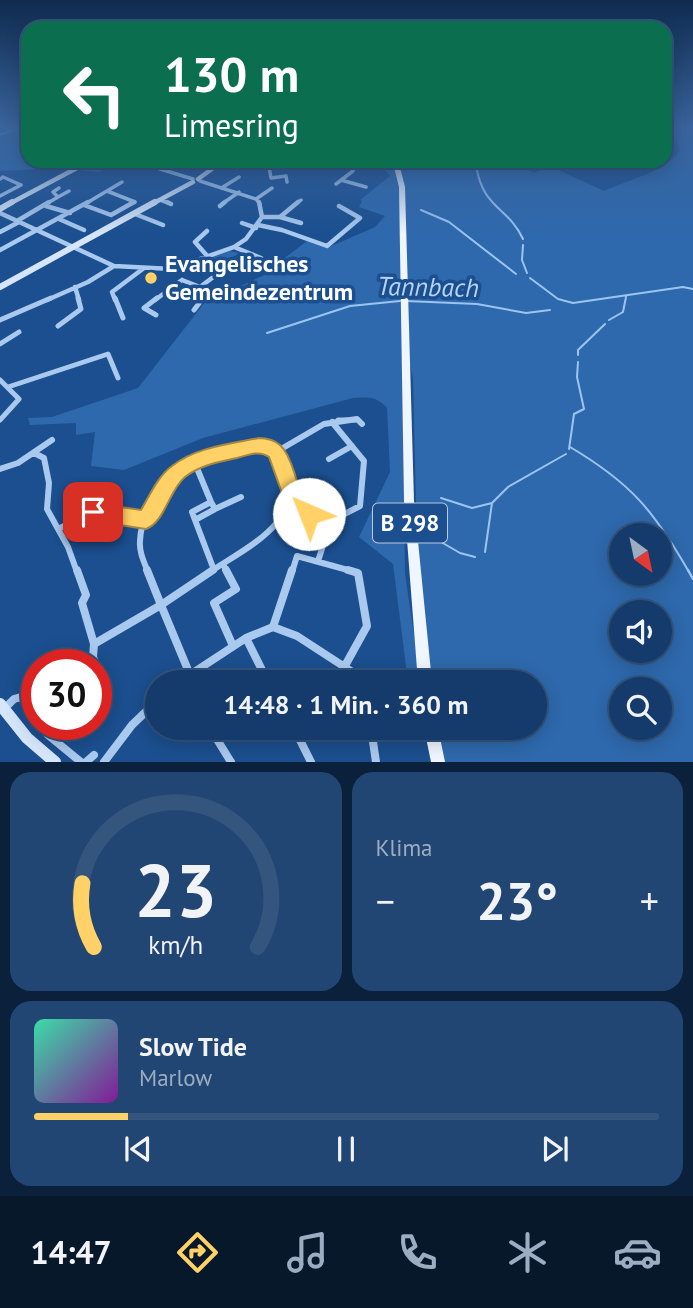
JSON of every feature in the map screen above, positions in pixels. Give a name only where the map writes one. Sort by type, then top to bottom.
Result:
[{"type":"main road","name":"B 298","points":[[396,168],[400,174],[402,199],[408,449],[416,597],[424,670]]},
{"type":"main road","points":[[434,740],[438,762]]},
{"type":"street","points":[[77,168],[0,211],[114,266],[144,268],[180,267],[209,258],[234,247],[257,227],[262,217],[260,204],[256,199],[160,169]]},
{"type":"street","points":[[0,287],[75,248],[213,168]]},
{"type":"street","points":[[269,168],[271,178],[286,177],[287,182]]},
{"type":"street","points":[[336,184],[355,168]]},
{"type":"street","points":[[223,187],[239,177]]},
{"type":"street","points":[[0,196],[21,185],[1,178]]},
{"type":"street","points":[[341,180],[366,187]]},
{"type":"street","points":[[0,250],[122,182]]},
{"type":"street","points":[[58,197],[53,192],[59,188]]},
{"type":"street","points":[[256,199],[272,188]]},
{"type":"street","points":[[0,232],[69,191]]},
{"type":"street","points":[[107,191],[135,202]]},
{"type":"street","points":[[220,205],[239,192]]},
{"type":"street","points":[[160,200],[171,204]]},
{"type":"street","points":[[280,217],[301,200]]},
{"type":"street","points":[[84,205],[111,215],[135,202]]},
{"type":"street","points":[[46,206],[70,213]]},
{"type":"street","points":[[242,223],[282,230],[327,246],[360,218],[339,206]]},
{"type":"street","points":[[135,214],[163,225]]},
{"type":"street","points":[[262,217],[280,217],[301,223]]},
{"type":"street","points":[[59,219],[84,230]]},
{"type":"street","points":[[207,231],[195,242],[209,258]]},
{"type":"street","points":[[234,247],[261,258]]},
{"type":"street","points":[[0,320],[75,287],[114,266]]},
{"type":"street","points":[[180,267],[182,280]]},
{"type":"street","points":[[123,318],[112,292],[144,268]]},
{"type":"street","points":[[200,287],[212,278]]},
{"type":"street","points":[[182,280],[200,287]]},
{"type":"street","points":[[156,315],[144,308],[182,280]]},
{"type":"street","points":[[58,326],[81,309],[75,287]]},
{"type":"street","points":[[194,310],[204,300],[200,287]]},
{"type":"street","points":[[0,344],[19,332]]},
{"type":"street","points":[[8,387],[108,354],[118,378]]},
{"type":"street","points":[[0,380],[19,401],[0,420]]},
{"type":"street","points":[[276,452],[313,427],[357,419],[362,425]]},
{"type":"street","points":[[287,508],[331,521],[360,506],[364,461],[332,422]]},
{"type":"street","points":[[0,469],[34,453],[52,440]]},
{"type":"street","points":[[94,644],[161,605],[270,530],[287,508],[292,493],[276,452],[267,446],[259,445],[194,461],[178,472],[167,484],[140,536],[141,553],[161,605],[187,670]]},
{"type":"street","points":[[329,459],[352,446]]},
{"type":"street","points":[[34,453],[44,458],[49,483],[47,509],[68,547],[86,595],[82,603],[94,649]]},
{"type":"street","points":[[194,461],[215,509]]},
{"type":"street","points":[[195,520],[240,497]]},
{"type":"street","points":[[211,502],[192,512],[214,570]]},
{"type":"street","points":[[58,529],[93,512],[146,520]]},
{"type":"street","points":[[318,561],[331,521]]},
{"type":"street","points":[[273,627],[298,556],[358,573],[367,626],[343,670]]},
{"type":"street","points":[[223,564],[236,589],[214,603],[233,646]]},
{"type":"street","points":[[202,670],[246,638],[273,627],[296,636],[350,670]]},
{"type":"street","points":[[246,638],[262,670]]},
{"type":"street","points":[[21,697],[2,707],[27,738],[55,762]]},
{"type":"street","points":[[103,762],[145,712]]},
{"type":"street","points":[[54,740],[80,762]]},
{"type":"street","points":[[215,740],[226,751],[231,762]]},
{"type":"street","points":[[300,740],[311,762]]},
{"type":"street","points":[[373,740],[376,762]]},
{"type":"shaded area","points":[[0,163],[21,163],[21,168],[59,168],[0,171]]},
{"type":"shaded area","points":[[672,163],[693,163],[693,762],[443,762],[439,740],[547,740],[547,670],[428,670],[418,585],[413,379],[410,364],[404,192],[396,168],[525,168],[534,173],[545,168],[554,168],[604,191],[659,168],[672,168]]},
{"type":"shaded area","points":[[59,168],[105,168],[99,172]]},
{"type":"shaded area","points":[[384,168],[395,168],[400,189],[405,574],[419,670],[406,670],[393,564],[359,537],[390,472],[387,408],[380,401],[353,398],[203,438],[124,470],[91,466],[95,432],[76,435],[76,423],[30,425],[28,418],[52,417],[138,388],[205,302],[269,273],[266,272],[307,241],[327,248],[375,227],[385,216],[359,207],[362,201],[360,200],[390,176]]},
{"type":"shaded area","points":[[230,251],[239,253],[228,261],[223,259],[215,265],[225,270],[215,277],[187,267]]},
{"type":"waterway","points":[[477,168],[484,191],[517,228],[523,239]]},
{"type":"waterway","points":[[421,210],[449,222],[516,274]]},
{"type":"waterway","points":[[523,245],[522,260],[527,273]]},
{"type":"waterway","name":"Tannbach","points":[[530,278],[558,299],[573,303],[683,287],[693,289]]},
{"type":"waterway","points":[[609,320],[623,312],[626,297]]},
{"type":"waterway","name":"Tannbach","points":[[267,333],[350,306],[400,301]]},
{"type":"waterway","name":"Tannbach","points":[[406,301],[477,304],[526,313],[550,310]]},
{"type":"waterway","points":[[578,355],[578,350],[605,324]]},
{"type":"waterway","points":[[569,449],[574,414],[584,409],[577,377],[578,362]]},
{"type":"waterway","points":[[570,447],[609,473],[639,500],[664,532],[689,572]]},
{"type":"waterway","points":[[492,503],[508,487],[566,454]]},
{"type":"waterway","points":[[441,498],[472,508],[492,503]]},
{"type":"waterway","points":[[485,552],[492,503]]},
{"type":"waterway","points":[[422,531],[460,553],[475,557]]},
{"type":"waterway","points":[[688,570],[693,579]]},
{"type":"place","name":"Evangelisches Gemeindezentrum","points":[[151,278]]},
{"type":"route","points":[[93,512],[146,520],[167,484],[194,461],[259,445],[272,448],[276,452],[292,493],[287,508],[309,514]]}]
